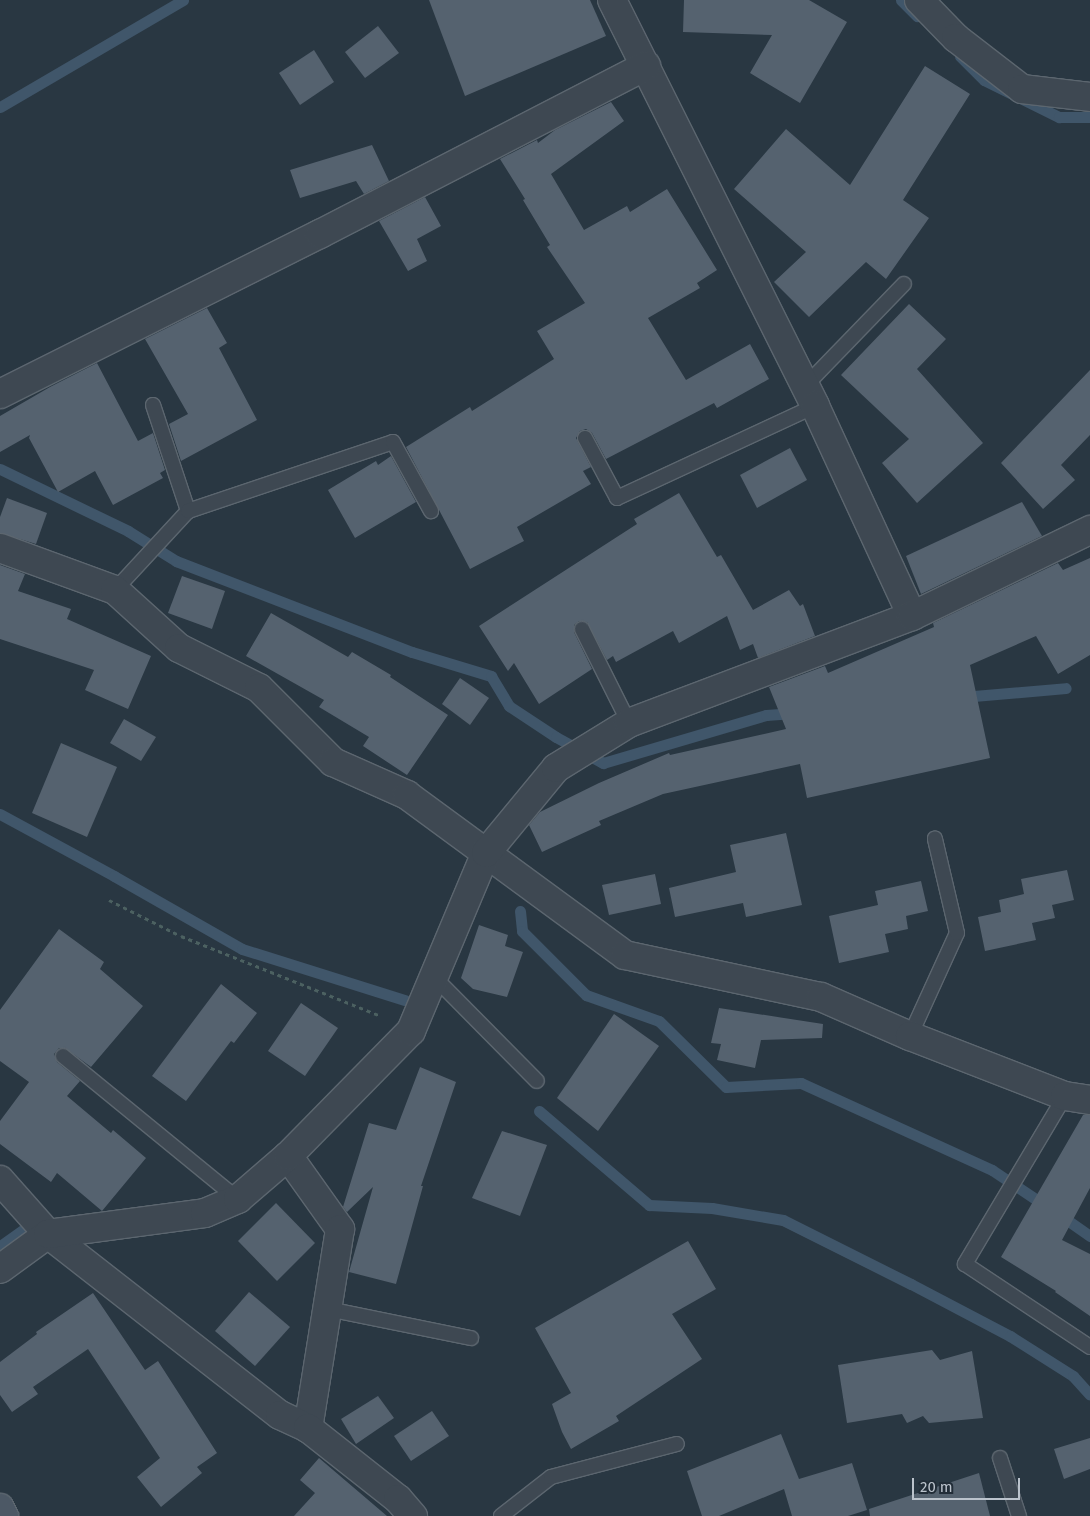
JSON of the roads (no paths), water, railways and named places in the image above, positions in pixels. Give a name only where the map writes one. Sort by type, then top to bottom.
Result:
[{"type":"street","points":[[612,0],[810,396],[912,616]]},
{"type":"street","points":[[919,0],[956,38],[1022,90],[1090,97]]},
{"type":"street","points":[[0,394],[320,234],[646,66]]},
{"type":"street","points":[[0,1269],[48,1234],[205,1213],[238,1199],[288,1156],[411,1031],[486,853],[556,768],[629,723],[912,616],[1090,530]]},
{"type":"street","points":[[0,548],[115,590],[179,648],[259,688],[333,762],[407,794],[625,955],[821,997],[910,1036],[1077,1098]]},
{"type":"street","points":[[288,1156],[340,1230],[308,1428]]},
{"type":"street","points":[[0,1180],[48,1234],[280,1415],[308,1428],[398,1499],[414,1516]]},
{"type":"street","points":[[0,1508],[4,1516]]},
{"type":"lane","points":[[585,438],[617,498],[810,396],[904,284]]},
{"type":"lane","points":[[153,405],[188,511]]},
{"type":"lane","points":[[115,590],[188,511],[393,442],[430,512]]},
{"type":"lane","points":[[582,629],[629,723]]},
{"type":"lane","points":[[910,1036],[957,933],[935,839]]},
{"type":"lane","points":[[434,977],[537,1081]]},
{"type":"lane","points":[[63,1056],[238,1199]]},
{"type":"lane","points":[[1077,1098],[965,1264],[1090,1347]]},
{"type":"lane","points":[[328,1309],[471,1338]]},
{"type":"lane","points":[[501,1516],[551,1477],[677,1444]]},
{"type":"lane","points":[[1000,1458],[1019,1516]]},
{"type":"waterway","points":[[0,107],[183,0]]},
{"type":"waterway","points":[[901,0],[917,16]]},
{"type":"waterway","points":[[960,56],[984,80],[1059,117],[1090,117]]},
{"type":"waterway","points":[[0,469],[128,531],[176,561],[412,652],[491,676],[509,706],[556,737],[603,763],[766,715],[794,713]]},
{"type":"waterway","points":[[962,697],[1066,688]]},
{"type":"waterway","points":[[0,814],[242,949],[405,1000]]},
{"type":"waterway","points":[[520,911],[522,931],[586,995],[659,1021],[726,1087],[801,1083],[992,1170],[1046,1206]]},
{"type":"waterway","points":[[539,1111],[649,1205],[712,1208],[783,1220],[1010,1336],[1073,1376],[1090,1395]]},
{"type":"waterway","points":[[1060,1215],[1090,1236]]},
{"type":"waterway","points":[[0,1246],[24,1229]]}]
